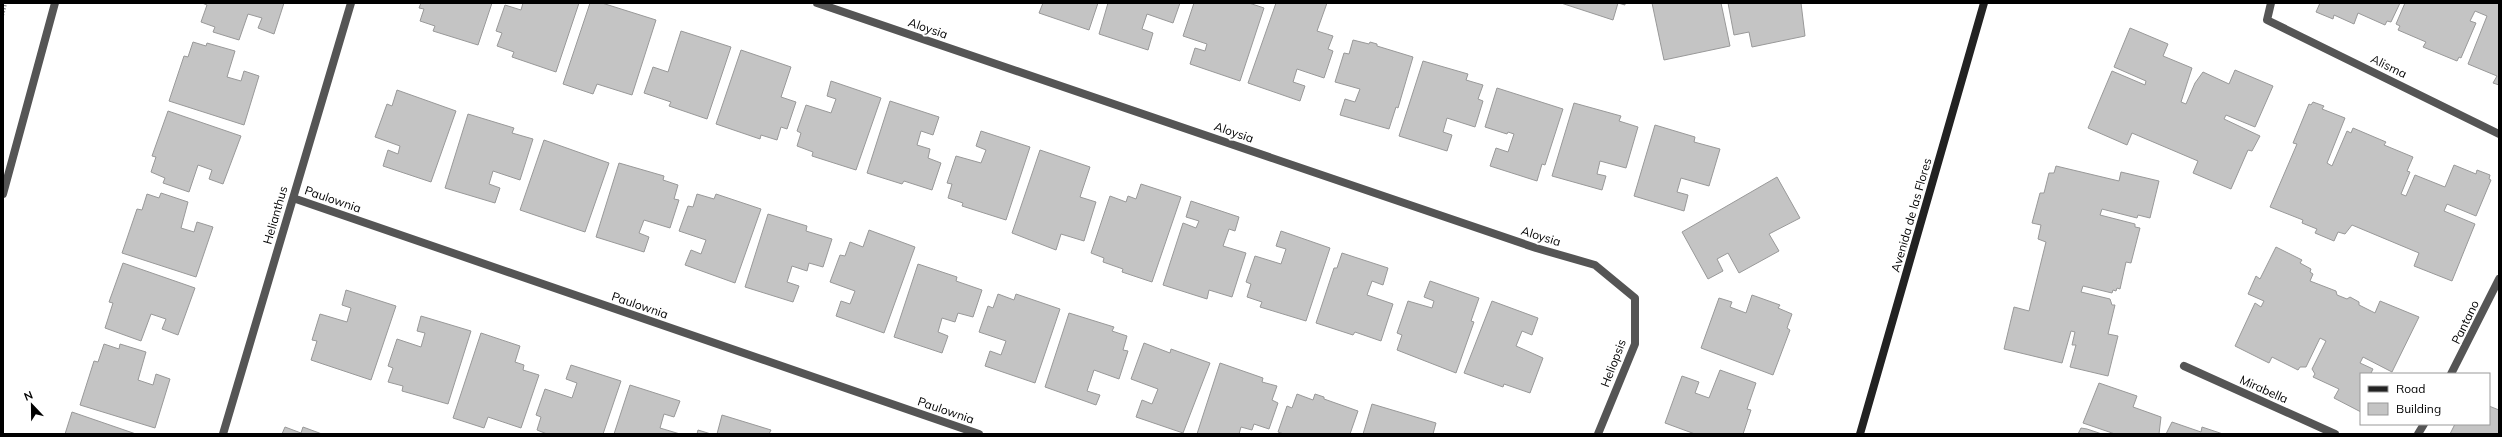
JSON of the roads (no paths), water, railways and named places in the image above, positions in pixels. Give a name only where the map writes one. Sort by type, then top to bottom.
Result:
[{"type":"main road","name":"Avenida de las Flores","points":[[1860,434],[1984,3]]},
{"type":"street","points":[[3,194],[54,3]]},
{"type":"street","name":"Helianthus","points":[[223,434],[351,3]]},
{"type":"street","name":"Aloysia","points":[[817,3],[1528,245],[1595,264],[1635,298]]},
{"type":"street","name":"Alisma","points":[[2271,3],[2267,20],[2499,134]]},
{"type":"street","name":"Paulownia","points":[[293,198],[979,434]]},
{"type":"street","name":"Pantano","points":[[2452,373],[2499,279]]},
{"type":"street","name":"Heliopsis","points":[[1598,434],[1635,344],[1635,298]]},
{"type":"street","name":"Mirabella","points":[[2184,366],[2335,434]]},
{"type":"street","points":[[2418,434],[2423,425]]}]
